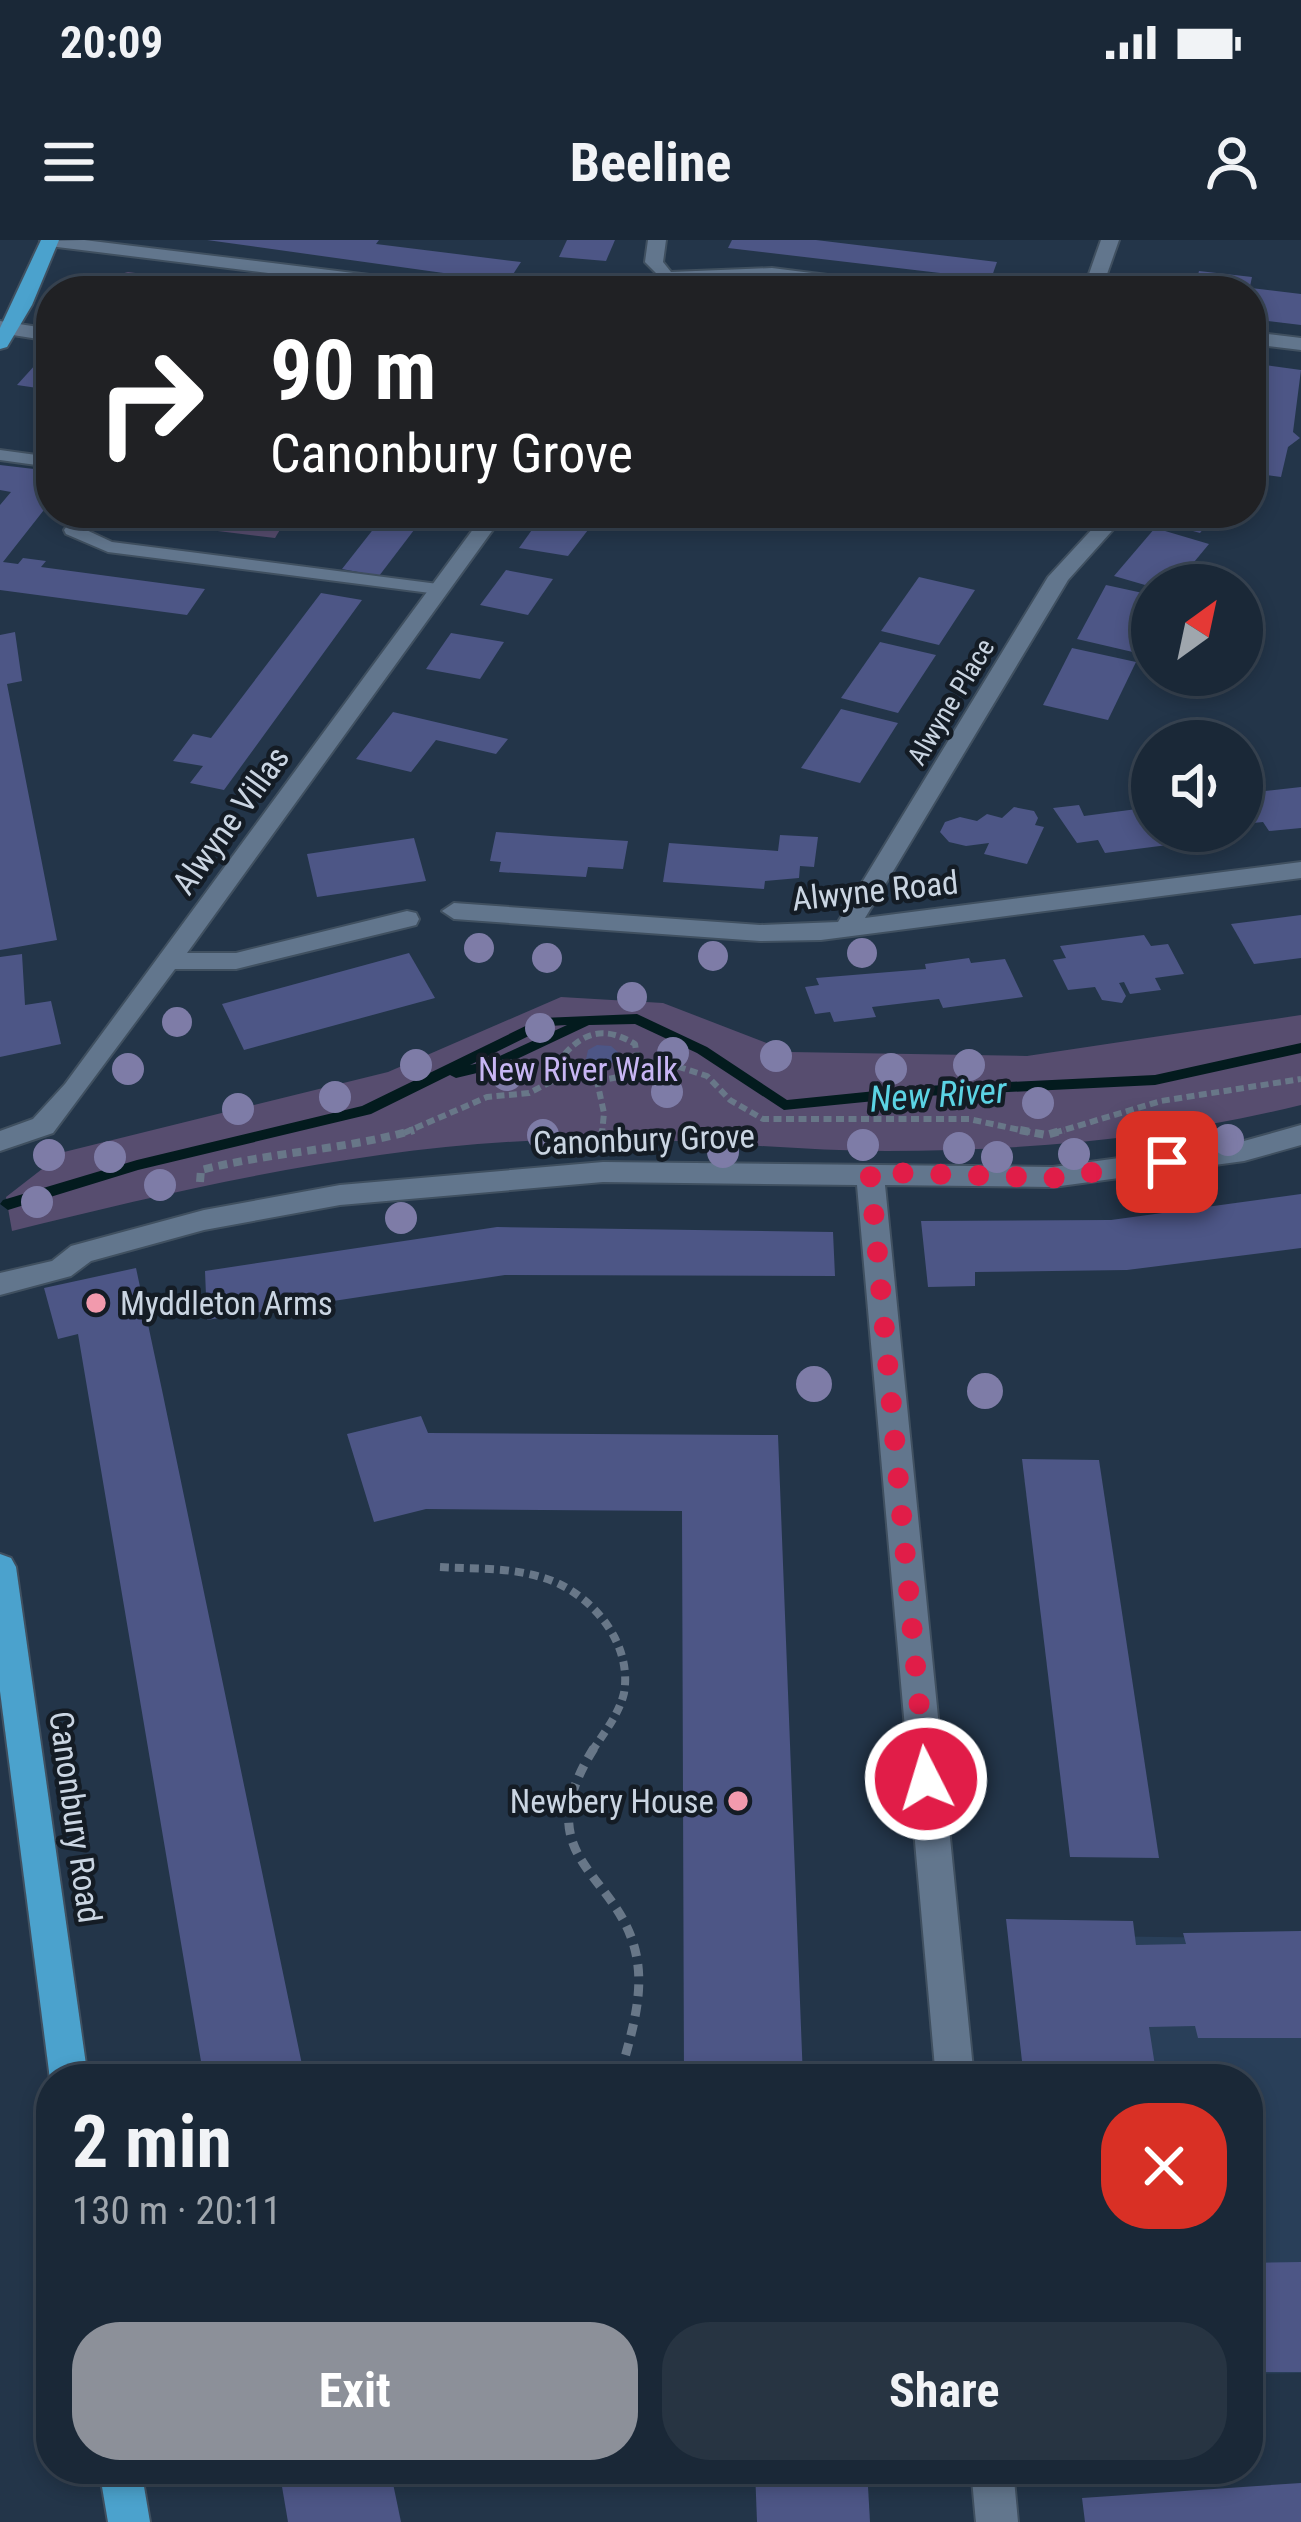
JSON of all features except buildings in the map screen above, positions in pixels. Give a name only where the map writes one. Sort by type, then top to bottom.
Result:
[{"type":"main road","points":[[4,333],[49,240]]},
{"type":"main road","name":"Canonbury Road","points":[[0,1567],[67,2064]]},
{"type":"main road","points":[[123,2484],[129,2522]]},
{"type":"street","points":[[49,240],[316,276]]},
{"type":"street","points":[[657,240],[655,262],[664,276]]},
{"type":"street","points":[[1097,276],[1110,240]]},
{"type":"street","points":[[708,276],[796,276]]},
{"type":"street","points":[[4,333],[36,334]]},
{"type":"street","points":[[1266,340],[1301,344]]},
{"type":"street","name":"Alwyne Villas","points":[[0,1142],[32,1132],[53,1115],[484,528]]},
{"type":"street","name":"Alwyne Place","points":[[845,930],[1059,577],[1104,528]]},
{"type":"street","name":"Alwyne Road","points":[[454,911],[760,933],[845,930],[1301,870]]},
{"type":"street","points":[[169,962],[236,961],[407,919]]},
{"type":"street","name":"Canonbury Grove","points":[[0,1285],[61,1269],[82,1252],[204,1220],[340,1196],[603,1172],[1053,1178],[1244,1151],[1301,1135]]},
{"type":"street","points":[[870,1172],[954,2064]]},
{"type":"street","points":[[993,2484],[997,2522]]},
{"type":"lane","points":[[0,455],[36,460]]},
{"type":"lane","points":[[74,528],[108,547],[438,589]]},
{"type":"path","points":[[638,1062],[635,1044],[622,1034],[596,1030],[577,1038],[564,1055],[572,1071],[597,1081],[624,1076],[638,1062],[673,1065],[706,1076],[730,1100],[763,1119],[968,1119],[1046,1135],[1161,1101],[1301,1078]]},
{"type":"path","points":[[200,1190],[201,1170],[248,1157],[364,1144],[416,1129],[487,1097],[529,1093],[572,1071]]},
{"type":"path","points":[[597,1081],[604,1113],[603,1155]]},
{"type":"path","points":[[440,1568],[515,1572],[560,1583],[593,1608],[621,1648],[627,1678],[620,1706],[572,1790],[569,1824],[584,1871],[634,1940],[641,1976],[622,2064]]},
{"type":"shaded area","points":[[1014,1935],[1301,1939],[1301,2373],[1263,2374],[1263,2064],[1023,2064]]},
{"type":"green space","points":[[128,272],[159,276],[113,276]]},
{"type":"green space","points":[[194,528],[281,528],[275,538]]},
{"type":"green space","name":"New River Walk","points":[[561,997],[663,1003],[790,1052],[1027,1056],[1301,1015],[1301,1105],[1147,1134],[991,1148],[851,1150],[604,1139],[454,1146],[231,1181],[12,1231],[6,1197],[64,1152],[388,1072]]},
{"type":"waterway","name":"New River","points":[[8,1204],[137,1165],[366,1110],[547,1021],[637,1019],[702,1050],[784,1105],[925,1091],[1155,1080],[1301,1048]]},
{"type":"waterway","name":"New River","points":[[456,1073],[493,1065],[582,1024]]},
{"type":"place","name":"Myddleton Arms","points":[[96,1303]]},
{"type":"place","name":"Newbery House","points":[[738,1801]]},
{"type":"route","points":[[926,1779],[870,1172],[1053,1178],[1167,1162]]}]
